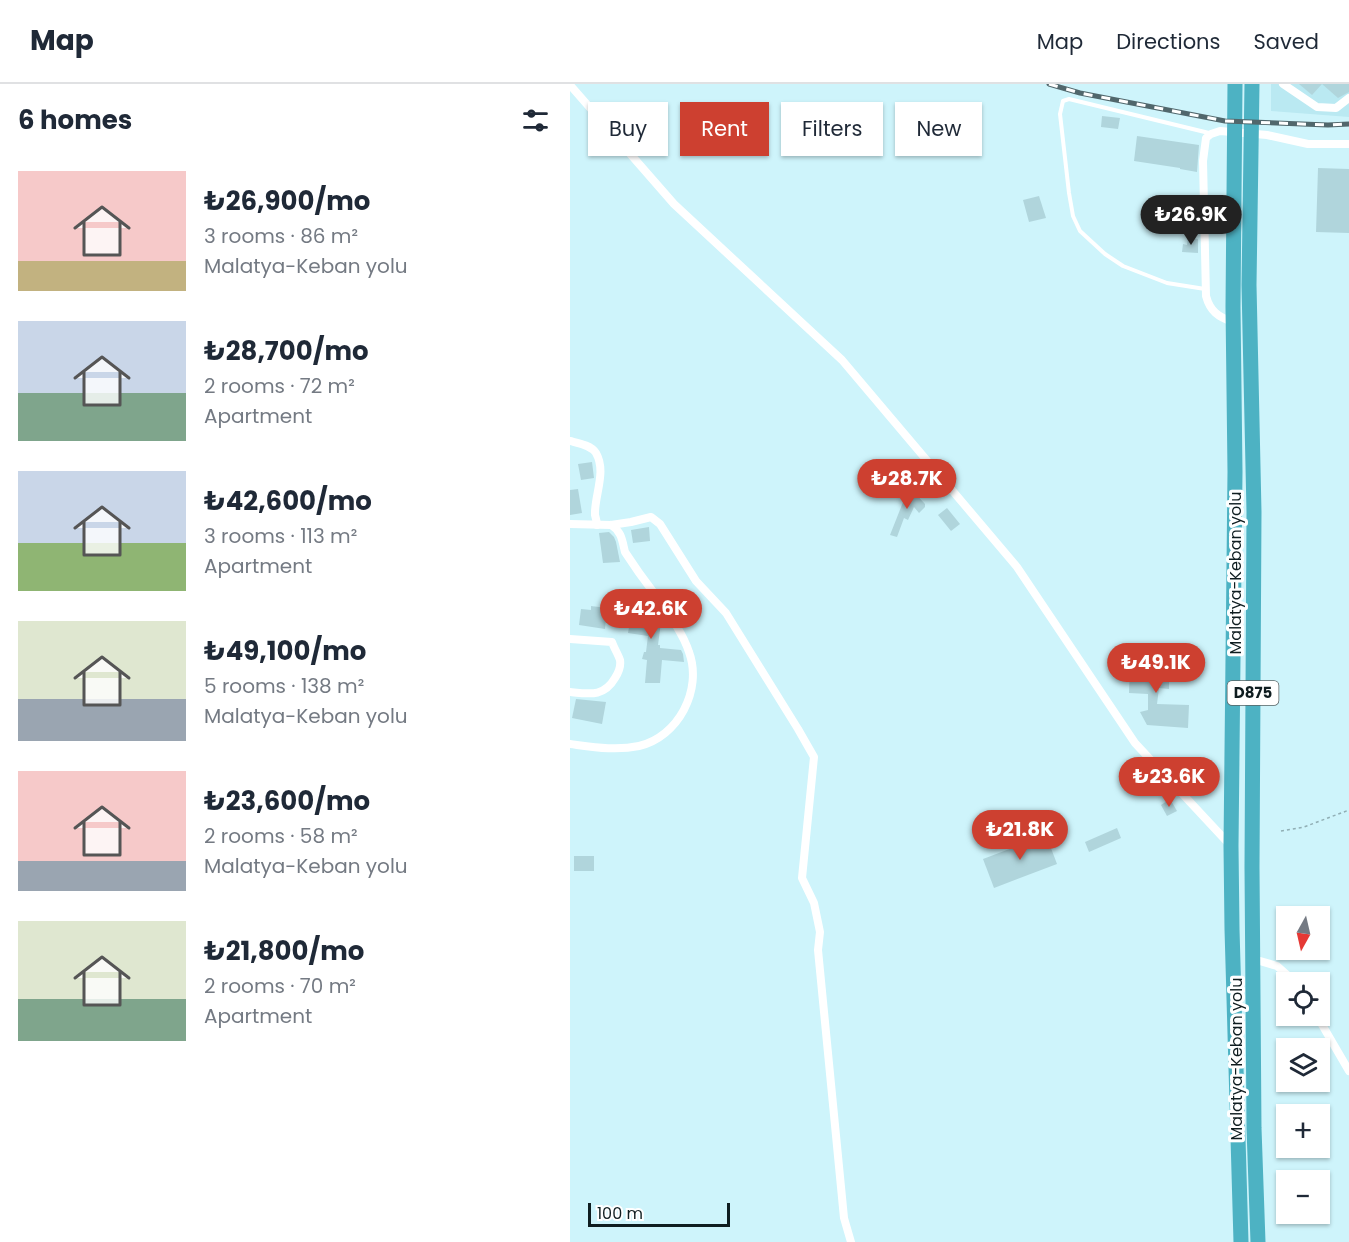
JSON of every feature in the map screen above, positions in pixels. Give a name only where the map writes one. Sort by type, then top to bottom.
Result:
[{"type":"highway","name":"Malatya-Keban yolu","points":[[1235,84],[1233,144],[1235,472],[1231,846],[1240,1242]]},
{"type":"highway","name":"Malatya-Keban yolu","points":[[1252,84],[1249,285],[1254,513],[1252,867],[1254,1128],[1258,1242]]},
{"type":"street","points":[[1283,84],[1317,107],[1336,108],[1349,98]]},
{"type":"street","points":[[570,85],[675,204],[842,360],[1017,567],[1135,743],[1231,846]]},
{"type":"street","points":[[1233,322],[1214,313],[1209,305],[1206,289],[1203,151],[1206,138],[1220,130],[1267,135],[1308,144],[1349,144]]},
{"type":"street","points":[[570,441],[585,445],[595,452],[600,465],[595,514],[597,525]]},
{"type":"street","points":[[570,524],[611,525],[651,517],[660,524],[696,581],[726,614],[814,757],[802,878],[814,903],[820,932],[818,950],[844,1218],[850,1242]]},
{"type":"street","points":[[570,744],[621,748],[650,743],[664,734],[675,722],[686,708],[691,693],[693,666],[684,640],[625,552],[618,530],[611,525]]},
{"type":"street","points":[[570,639],[612,642],[620,660],[619,671],[610,686],[602,692],[570,692]]},
{"type":"street","points":[[1253,959],[1277,966],[1284,972]]},
{"type":"street","points":[[1323,1026],[1349,1071]]},
{"type":"lane","points":[[1206,289],[1167,283],[1124,266],[1105,254],[1080,231],[1073,216],[1068,193],[1060,114],[1063,102],[1069,99],[1211,134]]},
{"type":"path","points":[[1281,831],[1304,827],[1349,810]]},
{"type":"shaded area","points":[[1271,84],[1349,84],[1349,117],[1271,111]]},
{"type":"building","points":[[1299,84],[1322,84],[1312,95]]},
{"type":"building","points":[[1322,84],[1349,84],[1349,92],[1338,98]]},
{"type":"building","points":[[1102,116],[1120,118],[1118,129],[1101,127]]},
{"type":"building","points":[[1137,136],[1199,145],[1197,172],[1134,161]]},
{"type":"building","points":[[1318,168],[1349,169],[1349,233],[1316,232]]},
{"type":"building","points":[[1039,196],[1046,218],[1029,222],[1023,200]]},
{"type":"building","points":[[1188,238],[1198,239],[1198,253],[1182,252],[1183,244],[1187,245]]},
{"type":"building","points":[[592,462],[594,478],[581,480],[578,464]]},
{"type":"building","points":[[909,487],[925,504],[925,507],[919,513],[914,507],[908,520],[904,518],[897,537],[890,535]]},
{"type":"building","points":[[578,489],[582,513],[570,515],[570,490]]},
{"type":"building","points":[[947,508],[960,524],[951,531],[938,515]]},
{"type":"building","points":[[649,527],[650,541],[633,543],[631,530]]},
{"type":"building","points":[[609,532],[616,542],[620,562],[603,563],[599,533]]},
{"type":"building","points":[[637,593],[646,594],[644,612],[659,614],[658,621],[661,622],[658,645],[660,648],[681,650],[683,654],[684,662],[662,660],[660,683],[645,683],[647,660],[642,659],[646,652],[648,636],[628,633],[629,627],[626,627],[628,613],[635,613]]},
{"type":"building","points":[[591,606],[607,608],[605,629],[579,625],[581,609],[591,610]]},
{"type":"building","points":[[1154,654],[1153,660],[1168,661],[1169,689],[1159,688],[1157,704],[1189,705],[1188,728],[1147,725],[1140,712],[1148,710],[1148,694],[1129,693],[1130,665]]},
{"type":"building","points":[[576,699],[606,702],[602,724],[572,718]]},
{"type":"building","points":[[1170,799],[1177,811],[1167,816],[1161,805]]},
{"type":"building","points":[[1117,828],[1121,838],[1089,852],[1085,842]]},
{"type":"building","points":[[1046,835],[1057,864],[994,888],[983,859]]},
{"type":"building","points":[[574,856],[594,856],[594,871],[574,871]]},
{"type":"railway","points":[[1049,84],[1080,93],[1225,121],[1349,124]]}]
